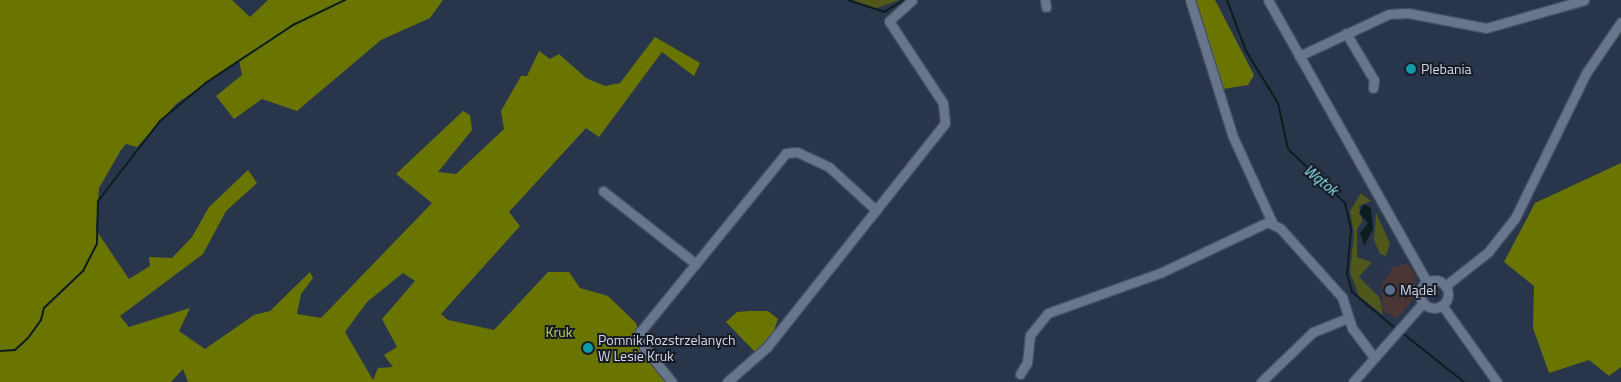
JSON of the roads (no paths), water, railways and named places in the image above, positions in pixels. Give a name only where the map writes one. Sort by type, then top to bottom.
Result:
[{"type":"street","points":[[727,382],[767,347],[947,119],[943,103],[889,21],[912,0]]},
{"type":"street","points":[[1190,0],[1233,137],[1272,222],[1342,297],[1347,318],[1374,357]]},
{"type":"street","points":[[1268,0],[1427,282]]},
{"type":"street","points":[[1299,56],[1346,33],[1399,13],[1486,28],[1584,0]]},
{"type":"street","points":[[1445,286],[1488,252],[1515,218],[1586,73],[1621,22]]},
{"type":"street","points":[[1346,33],[1374,80],[1373,88]]},
{"type":"street","points":[[672,382],[644,347],[640,332],[789,152],[829,167],[876,210]]},
{"type":"street","points":[[603,191],[696,264]]},
{"type":"street","points":[[1020,374],[1027,363],[1030,335],[1048,313],[1160,273],[1272,222]]},
{"type":"street","points":[[1438,281],[1445,286],[1447,298],[1442,305],[1434,308],[1423,304],[1420,290],[1427,282],[1438,281]]},
{"type":"street","points":[[1353,382],[1404,322],[1423,304]]},
{"type":"street","points":[[1442,305],[1497,382]]},
{"type":"street","points":[[1261,382],[1313,332],[1347,318]]},
{"type":"waterway","points":[[0,351],[15,350],[28,338],[41,320],[44,308],[83,271],[97,244],[98,201],[160,121],[207,82],[293,25],[345,0]]},
{"type":"waterway","points":[[848,0],[884,12],[904,0]]},
{"type":"waterway","name":"Wątok","points":[[1227,0],[1246,51],[1278,103],[1288,149],[1345,203],[1351,230],[1347,274],[1352,292],[1395,328]]},
{"type":"waterway","name":"Wątok","points":[[1401,332],[1464,382]]},
{"type":"place","name":"Plebania","points":[[1411,69]]},
{"type":"place","name":"Mądel","points":[[1390,290]]},
{"type":"place","name":"Pomnik Rozstrzelanych W Lesie Kruk","points":[[588,348]]},
{"type":"park label","name":"Kruk","points":[[559,332]]}]
